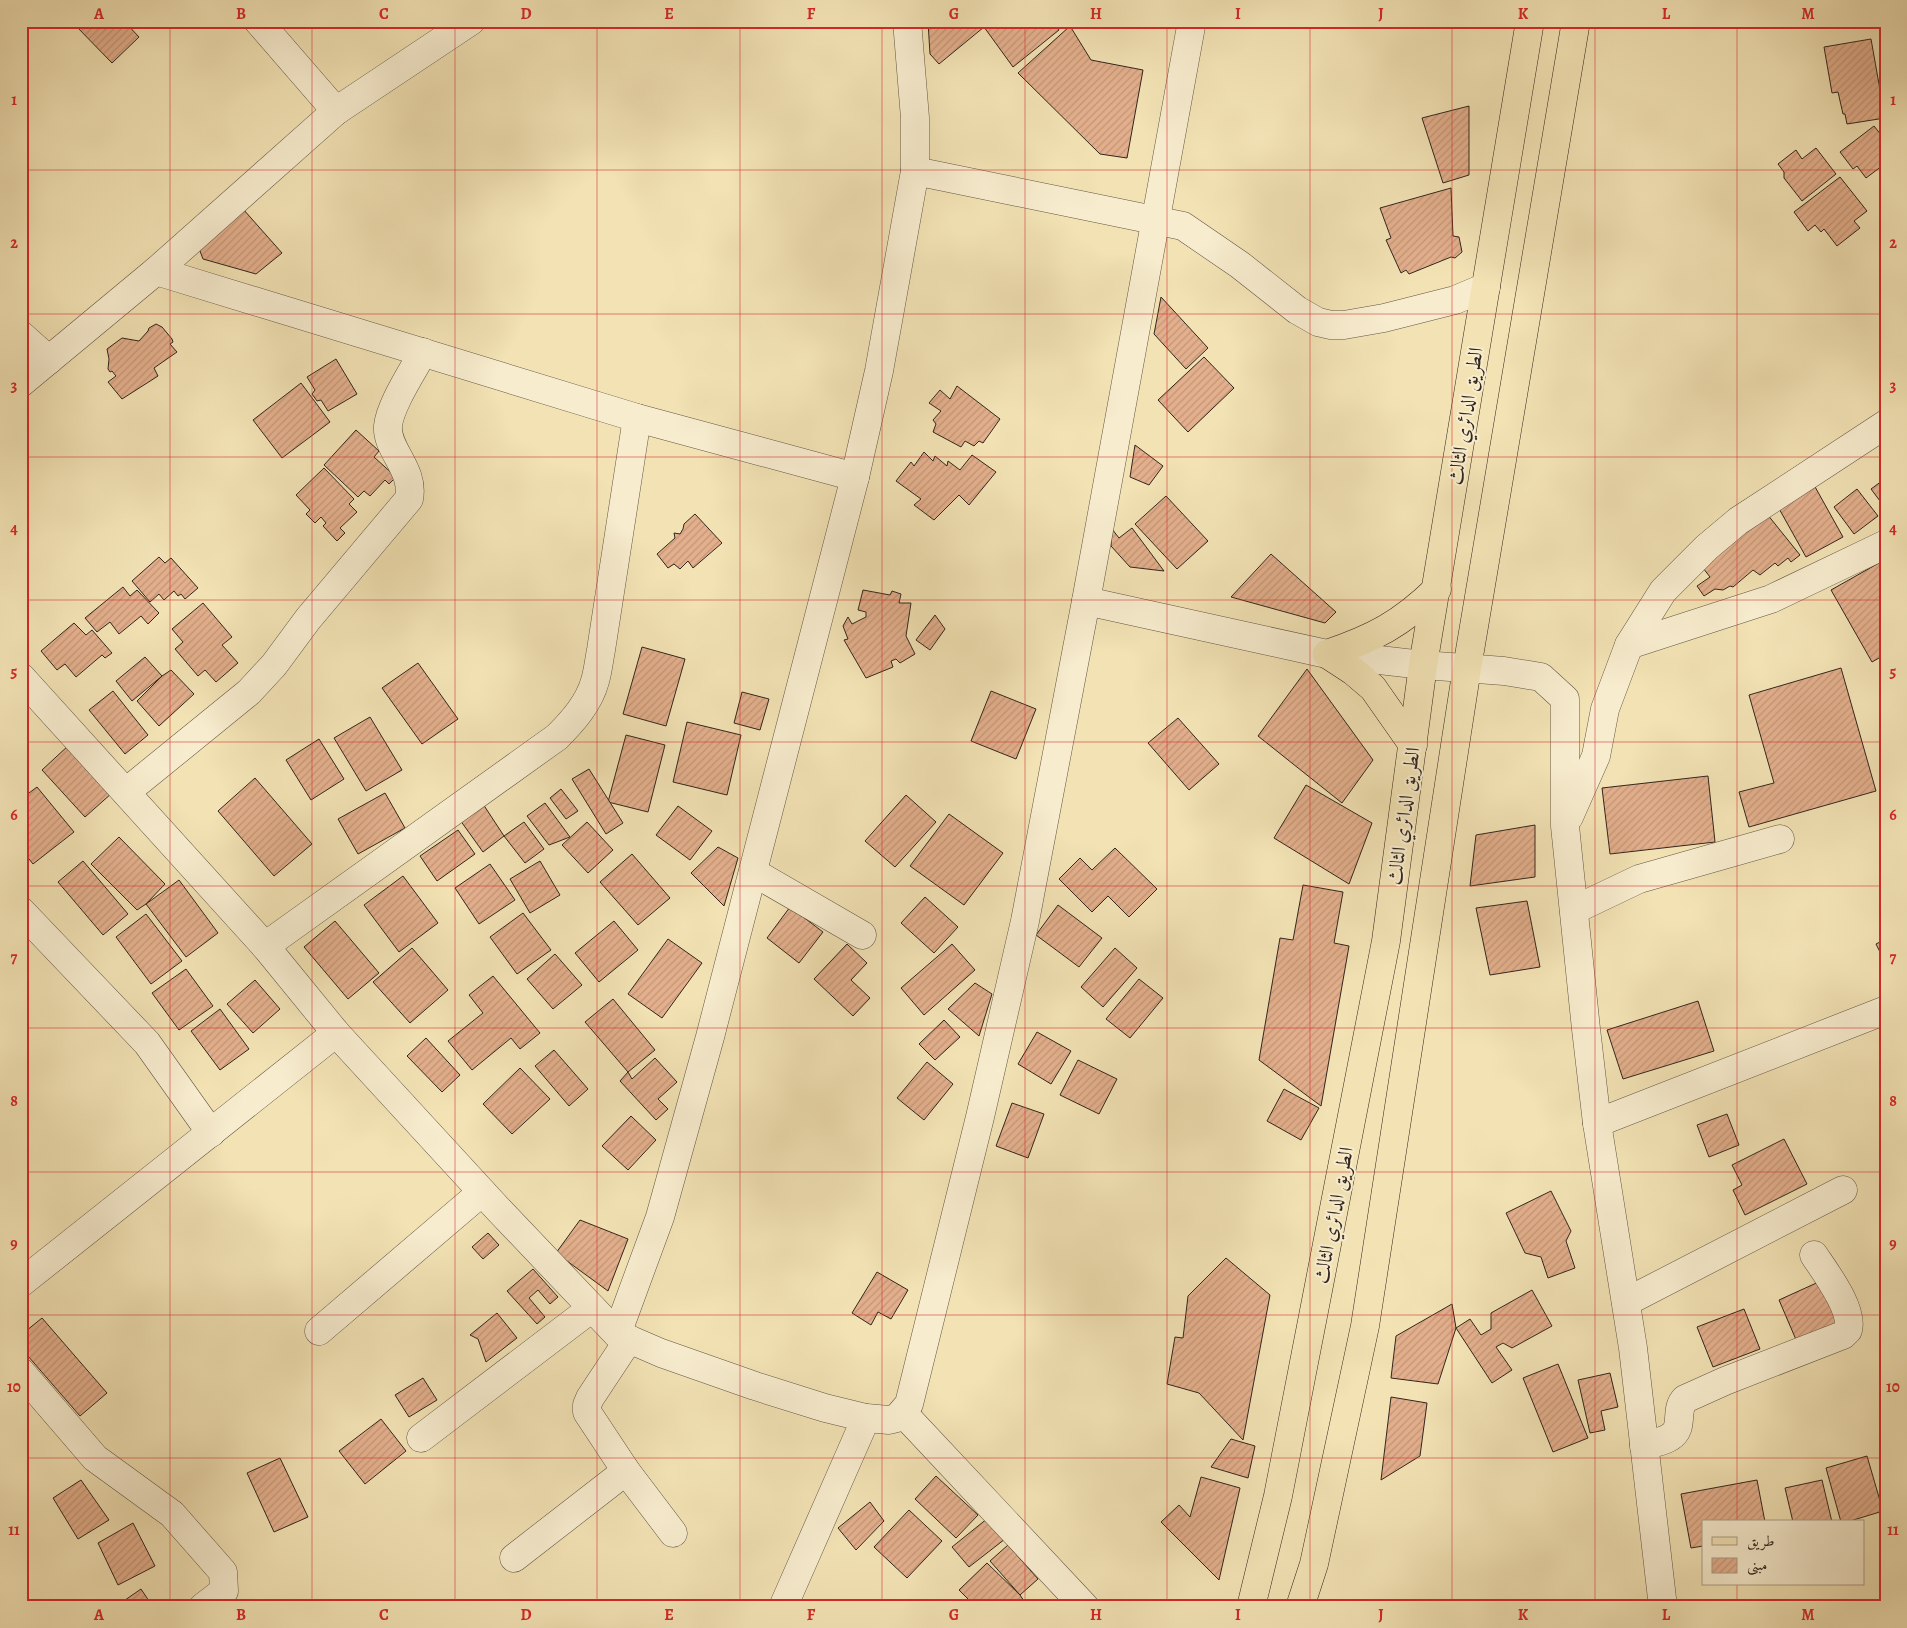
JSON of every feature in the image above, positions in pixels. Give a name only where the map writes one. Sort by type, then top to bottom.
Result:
[{"type":"main road","name":"الطريق الدائري الثالث","points":[[1251,1607],[1280,1486],[1386,941],[1423,665],[1530,21]]},
{"type":"main road","name":"الطريق الدائري الثالث","points":[[1300,1607],[1314,1564],[1365,1326],[1467,668],[1576,21]]},
{"type":"main road","points":[[1327,654],[1377,635],[1398,623],[1437,588]]},
{"type":"main road","points":[[1327,654],[1353,671],[1373,688],[1413,745]]},
{"type":"street","points":[[258,21],[336,111]]},
{"type":"street","points":[[674,1533],[626,1471],[587,1412],[587,1405],[623,1337],[660,1217],[710,1038],[855,477],[879,372],[915,171],[915,118],[907,21]]},
{"type":"street","points":[[21,676],[265,946],[336,1033],[482,1192],[592,1308],[623,1337],[661,1353],[825,1408],[866,1418],[889,1420],[897,1418],[909,1404],[980,1117],[1025,921],[1086,601],[1192,21]]},
{"type":"street","points":[[21,383],[156,271],[336,111],[465,23]]},
{"type":"street","points":[[915,171],[1183,226],[1240,265],[1297,310],[1318,322],[1332,325],[1344,325],[1384,318],[1455,300],[1486,287]]},
{"type":"street","points":[[156,271],[637,418],[855,477]]},
{"type":"street","points":[[21,335],[49,360]]},
{"type":"street","points":[[126,792],[249,692],[274,665],[308,619],[409,499],[411,489],[407,475],[390,439],[388,427],[391,412],[423,352]]},
{"type":"street","points":[[265,946],[557,737],[573,720],[587,700],[595,682],[637,418]]},
{"type":"street","points":[[1565,826],[1596,756],[1604,709],[1629,645],[1663,592],[1707,547],[1738,521],[1886,424]]},
{"type":"street","points":[[1629,645],[1771,599],[1886,544]]},
{"type":"street","points":[[1086,601],[1327,654],[1423,665],[1504,671],[1541,677],[1565,699],[1565,826],[1574,910],[1597,1123],[1626,1302],[1663,1607]]},
{"type":"street","points":[[1574,910],[1639,879],[1780,839]]},
{"type":"street","points":[[753,872],[862,935]]},
{"type":"street","points":[[21,911],[147,1043],[211,1133]]},
{"type":"street","points":[[1597,1123],[1886,1010]]},
{"type":"street","points":[[21,1282],[336,1033]]},
{"type":"street","points":[[1626,1302],[1842,1190]]},
{"type":"street","points":[[319,1331],[482,1192]]},
{"type":"street","points":[[1644,1446],[1669,1438],[1675,1434],[1678,1428],[1680,1404],[1685,1399],[1725,1381],[1842,1335],[1848,1330],[1850,1318],[1834,1286],[1814,1256]]},
{"type":"street","points":[[421,1438],[592,1308]]},
{"type":"street","points":[[21,1372],[94,1458],[172,1514],[223,1572],[224,1591],[203,1607]]},
{"type":"street","points":[[903,1413],[1085,1607]]},
{"type":"street","points":[[783,1607],[866,1418]]},
{"type":"street","points":[[514,1558],[626,1471]]},
{"type":"building","points":[[79,21],[124,21],[139,37],[112,63],[75,25]]},
{"type":"building","points":[[929,21],[1053,21],[1059,30],[1013,67],[984,27],[939,64],[930,54]]},
{"type":"building","points":[[1070,26],[1091,60],[1143,70],[1127,158],[1100,154],[1018,73]]},
{"type":"building","points":[[1871,39],[1885,118],[1847,124],[1838,92],[1832,93],[1824,47]]},
{"type":"building","points":[[1469,106],[1469,175],[1443,183],[1422,118]]},
{"type":"building","points":[[1874,126],[1886,141],[1886,163],[1866,178],[1857,166],[1853,169],[1840,152]]},
{"type":"building","points":[[1816,148],[1836,174],[1802,201],[1784,178],[1784,172],[1778,164],[1796,150],[1802,159]]},
{"type":"building","points":[[1840,177],[1867,211],[1854,221],[1860,228],[1837,246],[1824,229],[1821,232],[1815,225],[1808,231],[1794,212]]},
{"type":"building","points":[[1451,188],[1453,236],[1459,237],[1462,252],[1455,258],[1451,257],[1409,274],[1406,270],[1401,273],[1386,240],[1391,238],[1380,208]]},
{"type":"building","points":[[243,209],[282,253],[256,274],[203,259],[200,251],[199,244]]},
{"type":"building","points":[[1161,297],[1208,348],[1186,369],[1154,334]]},
{"type":"building","points":[[156,324],[162,327],[172,339],[173,342],[170,344],[177,352],[154,368],[158,376],[122,399],[108,382],[116,376],[108,369],[107,349],[122,338],[139,341],[149,328]]},
{"type":"building","points":[[1204,357],[1234,388],[1188,432],[1158,400]]},
{"type":"building","points":[[336,359],[357,394],[328,411],[321,400],[317,401],[312,394],[315,390],[307,377]]},
{"type":"building","points":[[301,383],[330,422],[282,458],[253,420]]},
{"type":"building","points":[[957,386],[1000,419],[983,443],[979,441],[974,446],[965,441],[961,447],[933,432],[936,424],[933,420],[941,411],[929,403],[940,390],[950,399]]},
{"type":"building","points":[[356,430],[379,451],[374,457],[396,477],[389,484],[385,480],[370,496],[364,491],[358,497],[324,465]]},
{"type":"building","points":[[1135,445],[1163,466],[1149,485],[1130,477]]},
{"type":"building","points":[[924,452],[933,461],[935,456],[947,466],[948,461],[960,470],[972,455],[996,472],[969,505],[959,495],[934,520],[914,505],[921,499],[896,481],[911,462],[914,466]]},
{"type":"building","points":[[324,468],[354,499],[349,504],[357,512],[340,528],[345,533],[337,541],[323,526],[326,523],[321,517],[315,523],[306,514],[310,510],[296,495]]},
{"type":"building","points":[[1886,478],[1886,509],[1871,489]]},
{"type":"building","points":[[1814,485],[1843,537],[1806,557],[1777,505]]},
{"type":"building","points":[[1857,489],[1878,516],[1854,534],[1834,507]]},
{"type":"building","points":[[1166,496],[1208,541],[1177,569],[1135,524]]},
{"type":"building","points":[[695,514],[722,543],[693,568],[688,561],[680,569],[674,564],[668,568],[657,554],[675,538],[674,533],[680,534],[684,524]]},
{"type":"building","points":[[1767,514],[1800,555],[1791,562],[1788,558],[1778,566],[1775,563],[1760,575],[1753,570],[1733,587],[1730,586],[1723,590],[1715,589],[1704,596],[1697,586],[1710,577],[1703,568],[1713,561],[1712,557]]},
{"type":"building","points":[[1132,528],[1164,571],[1130,567],[1111,546],[1112,529],[1119,538]]},
{"type":"building","points":[[1271,554],[1336,612],[1325,623],[1231,597]]},
{"type":"building","points":[[159,557],[165,563],[171,558],[198,588],[185,599],[181,594],[178,596],[174,591],[164,600],[159,594],[150,602],[132,581]]},
{"type":"building","points":[[1886,559],[1886,654],[1872,662],[1831,590]]},
{"type":"building","points":[[123,587],[130,596],[137,590],[159,613],[148,624],[141,616],[119,634],[110,622],[97,632],[85,618]]},
{"type":"building","points":[[863,590],[890,595],[892,591],[901,594],[899,603],[911,603],[906,636],[915,654],[900,663],[896,659],[891,661],[893,667],[866,678],[844,640],[848,639],[843,626],[848,617],[852,624],[866,617],[866,612],[858,610]]},
{"type":"building","points":[[203,603],[232,637],[222,645],[238,663],[216,682],[205,670],[198,676],[175,649],[183,642],[172,629]]},
{"type":"building","points":[[935,615],[945,629],[930,650],[916,640]]},
{"type":"building","points":[[74,623],[86,635],[92,630],[112,653],[105,658],[102,655],[76,677],[65,664],[57,670],[41,651]]},
{"type":"building","points":[[642,647],[685,659],[666,726],[623,714]]},
{"type":"building","points":[[145,657],[162,676],[132,701],[116,681]]},
{"type":"building","points":[[418,663],[458,719],[422,744],[382,688]]},
{"type":"building","points":[[1841,668],[1876,791],[1749,827],[1739,792],[1774,783],[1749,695]]},
{"type":"building","points":[[1307,669],[1373,760],[1342,803],[1258,736]]},
{"type":"building","points":[[171,670],[194,694],[159,726],[137,701],[162,676]]},
{"type":"building","points":[[113,691],[148,735],[125,754],[89,710]]},
{"type":"building","points":[[991,691],[1036,709],[1016,759],[971,741]]},
{"type":"building","points":[[742,692],[769,699],[760,730],[734,723]]},
{"type":"building","points":[[370,717],[402,770],[366,791],[334,738]]},
{"type":"building","points":[[1178,718],[1219,764],[1189,790],[1148,743]]},
{"type":"building","points":[[687,722],[741,735],[727,795],[673,782]]},
{"type":"building","points":[[626,735],[665,745],[648,812],[608,802]]},
{"type":"building","points":[[319,739],[344,779],[311,800],[286,760]]},
{"type":"building","points":[[69,745],[112,793],[85,817],[42,770]]},
{"type":"building","points":[[589,769],[623,823],[606,834],[572,779]]},
{"type":"building","points":[[1708,776],[1715,842],[1610,854],[1602,788]]},
{"type":"building","points":[[255,778],[312,844],[274,876],[218,811]]},
{"type":"building","points":[[1306,785],[1372,823],[1349,884],[1274,838]]},
{"type":"building","points":[[37,787],[74,832],[33,864],[21,849],[21,799]]},
{"type":"building","points":[[561,789],[578,811],[566,819],[550,798]]},
{"type":"building","points":[[385,793],[405,828],[358,854],[338,819]]},
{"type":"building","points":[[906,795],[936,822],[895,867],[865,841]]},
{"type":"building","points":[[545,803],[570,837],[549,845],[527,816]]},
{"type":"building","points":[[483,804],[504,836],[483,852],[460,820]]},
{"type":"building","points":[[678,806],[712,831],[690,860],[656,835]]},
{"type":"building","points":[[949,814],[1003,853],[964,905],[910,866]]},
{"type":"building","points":[[524,822],[544,849],[525,863],[504,836]]},
{"type":"building","points":[[587,822],[613,850],[588,873],[562,845]]},
{"type":"building","points":[[1535,825],[1535,877],[1470,886],[1476,835]]},
{"type":"building","points":[[458,830],[475,854],[437,881],[420,856]]},
{"type":"building","points":[[119,837],[165,884],[146,904],[137,910],[91,864]]},
{"type":"building","points":[[718,847],[738,858],[724,906],[691,873]]},
{"type":"building","points":[[1115,848],[1157,889],[1129,917],[1108,896],[1092,912],[1059,879],[1080,858],[1092,870]]},
{"type":"building","points":[[632,854],[670,898],[638,925],[600,882]]},
{"type":"building","points":[[83,861],[128,914],[103,935],[58,882]]},
{"type":"building","points":[[540,861],[560,895],[530,913],[510,879]]},
{"type":"building","points":[[490,864],[515,900],[479,924],[455,888]]},
{"type":"building","points":[[403,876],[438,923],[399,952],[364,905]]},
{"type":"building","points":[[179,880],[218,933],[186,957],[146,904]]},
{"type":"building","points":[[1303,885],[1343,892],[1334,943],[1349,946],[1321,1106],[1259,1060],[1280,938],[1293,940]]},
{"type":"building","points":[[925,897],[958,927],[934,953],[901,923]]},
{"type":"building","points":[[1527,901],[1540,967],[1490,975],[1476,908]]},
{"type":"building","points":[[1058,905],[1102,938],[1079,967],[1036,935]]},
{"type":"building","points":[[790,907],[823,932],[799,963],[767,938]]},
{"type":"building","points":[[523,913],[551,950],[517,974],[490,937]]},
{"type":"building","points":[[146,914],[182,961],[151,984],[116,937]]},
{"type":"building","points":[[335,921],[379,973],[348,999],[304,947]]},
{"type":"building","points":[[614,921],[638,950],[599,982],[575,953]]},
{"type":"building","points":[[668,939],[702,963],[662,1018],[628,994]]},
{"type":"building","points":[[1886,939],[1886,964],[1876,944]]},
{"type":"building","points":[[847,944],[867,963],[851,980],[870,998],[853,1016],[814,979]]},
{"type":"building","points":[[952,944],[975,970],[924,1015],[901,988]]},
{"type":"building","points":[[412,948],[448,990],[410,1023],[373,982]]},
{"type":"building","points":[[1115,948],[1137,968],[1103,1007],[1081,987]]},
{"type":"building","points":[[555,954],[582,985],[553,1009],[527,979]]},
{"type":"building","points":[[186,969],[213,1006],[179,1030],[152,993]]},
{"type":"building","points":[[493,976],[540,1033],[520,1049],[511,1038],[472,1070],[448,1041],[483,1013],[469,995]]},
{"type":"building","points":[[1139,979],[1163,998],[1130,1038],[1106,1019]]},
{"type":"building","points":[[255,980],[280,1009],[253,1033],[227,1004]]},
{"type":"building","points":[[975,983],[992,994],[979,1036],[948,1009]]},
{"type":"building","points":[[613,999],[655,1050],[628,1072],[585,1022]]},
{"type":"building","points":[[1698,1001],[1714,1051],[1623,1079],[1607,1030]]},
{"type":"building","points":[[220,1009],[249,1049],[220,1070],[191,1031]]},
{"type":"building","points":[[944,1020],[960,1037],[935,1060],[919,1044]]},
{"type":"building","points":[[1037,1032],[1071,1051],[1051,1084],[1018,1064]]},
{"type":"building","points":[[426,1038],[460,1075],[442,1092],[407,1056]]},
{"type":"building","points":[[554,1050],[588,1089],[569,1106],[535,1066]]},
{"type":"building","points":[[655,1058],[677,1082],[658,1099],[668,1109],[656,1120],[620,1081],[628,1072],[632,1079]]},
{"type":"building","points":[[1078,1060],[1117,1079],[1099,1114],[1060,1095]]},
{"type":"building","points":[[927,1062],[953,1084],[924,1120],[897,1098]]},
{"type":"building","points":[[520,1068],[550,1099],[512,1134],[483,1104]]},
{"type":"building","points":[[1284,1089],[1319,1108],[1301,1140],[1267,1121]]},
{"type":"building","points":[[1012,1103],[1044,1114],[1028,1158],[996,1146]]},
{"type":"building","points":[[1727,1114],[1739,1145],[1709,1157],[1697,1125]]},
{"type":"building","points":[[631,1116],[656,1140],[628,1170],[602,1146]]},
{"type":"building","points":[[1784,1139],[1807,1184],[1745,1215],[1733,1190],[1742,1185],[1732,1165]]},
{"type":"building","points":[[1551,1191],[1571,1231],[1566,1241],[1575,1268],[1548,1278],[1541,1257],[1525,1253],[1506,1213]]},
{"type":"building","points":[[580,1220],[628,1239],[608,1291],[556,1253]]},
{"type":"building","points":[[488,1233],[499,1245],[483,1259],[472,1247]]},
{"type":"building","points":[[1226,1258],[1270,1295],[1243,1440],[1199,1393],[1167,1384],[1175,1337],[1183,1338],[1188,1296]]},
{"type":"building","points":[[533,1269],[558,1297],[550,1304],[538,1290],[529,1298],[545,1317],[537,1324],[507,1291]]},
{"type":"building","points":[[877,1272],[908,1290],[891,1319],[878,1312],[871,1325],[852,1313]]},
{"type":"building","points":[[1823,1280],[1842,1322],[1797,1342],[1779,1300]]},
{"type":"building","points":[[1532,1290],[1552,1326],[1512,1348],[1503,1343],[1496,1347],[1512,1370],[1492,1383],[1456,1328],[1470,1319],[1481,1335],[1491,1329],[1491,1313]]},
{"type":"building","points":[[1452,1304],[1456,1328],[1438,1384],[1391,1378],[1396,1336]]},
{"type":"building","points":[[1744,1309],[1760,1349],[1713,1367],[1697,1327]]},
{"type":"building","points":[[497,1313],[517,1338],[486,1362],[478,1339],[470,1335]]},
{"type":"building","points":[[42,1318],[107,1393],[80,1416],[21,1348],[21,1335]]},
{"type":"building","points":[[1558,1364],[1588,1438],[1553,1452],[1523,1378]]},
{"type":"building","points":[[1610,1373],[1618,1407],[1601,1411],[1605,1430],[1590,1433],[1578,1380]]},
{"type":"building","points":[[423,1378],[437,1400],[409,1417],[395,1395]]},
{"type":"building","points":[[1391,1397],[1427,1403],[1420,1456],[1381,1480]]},
{"type":"building","points":[[381,1419],[406,1451],[365,1484],[339,1451]]},
{"type":"building","points":[[1231,1439],[1255,1446],[1248,1478],[1211,1467]]},
{"type":"building","points":[[1867,1456],[1883,1511],[1854,1520],[1840,1520],[1826,1468]]},
{"type":"building","points":[[280,1458],[308,1517],[274,1532],[247,1473]]},
{"type":"building","points":[[936,1476],[978,1515],[956,1538],[915,1499]]},
{"type":"building","points":[[1201,1477],[1240,1488],[1219,1580],[1161,1522],[1179,1505],[1190,1517]]},
{"type":"building","points":[[81,1480],[109,1520],[78,1539],[53,1498]]},
{"type":"building","points":[[1757,1480],[1765,1520],[1702,1520],[1702,1546],[1691,1548],[1681,1494]]},
{"type":"building","points":[[1822,1480],[1832,1520],[1793,1520],[1785,1488]]},
{"type":"building","points":[[870,1502],[884,1521],[856,1550],[838,1528]]},
{"type":"building","points":[[909,1510],[942,1541],[907,1578],[874,1547]]},
{"type":"building","points":[[988,1518],[1005,1539],[969,1567],[952,1547]]},
{"type":"building","points":[[133,1523],[155,1566],[118,1585],[98,1543]]},
{"type":"building","points":[[1008,1545],[1038,1579],[1020,1595],[990,1561]]},
{"type":"building","points":[[987,1563],[1020,1595],[1024,1601],[1018,1607],[976,1607],[959,1590]]},
{"type":"building","points":[[141,1589],[153,1607],[115,1607]]}]
